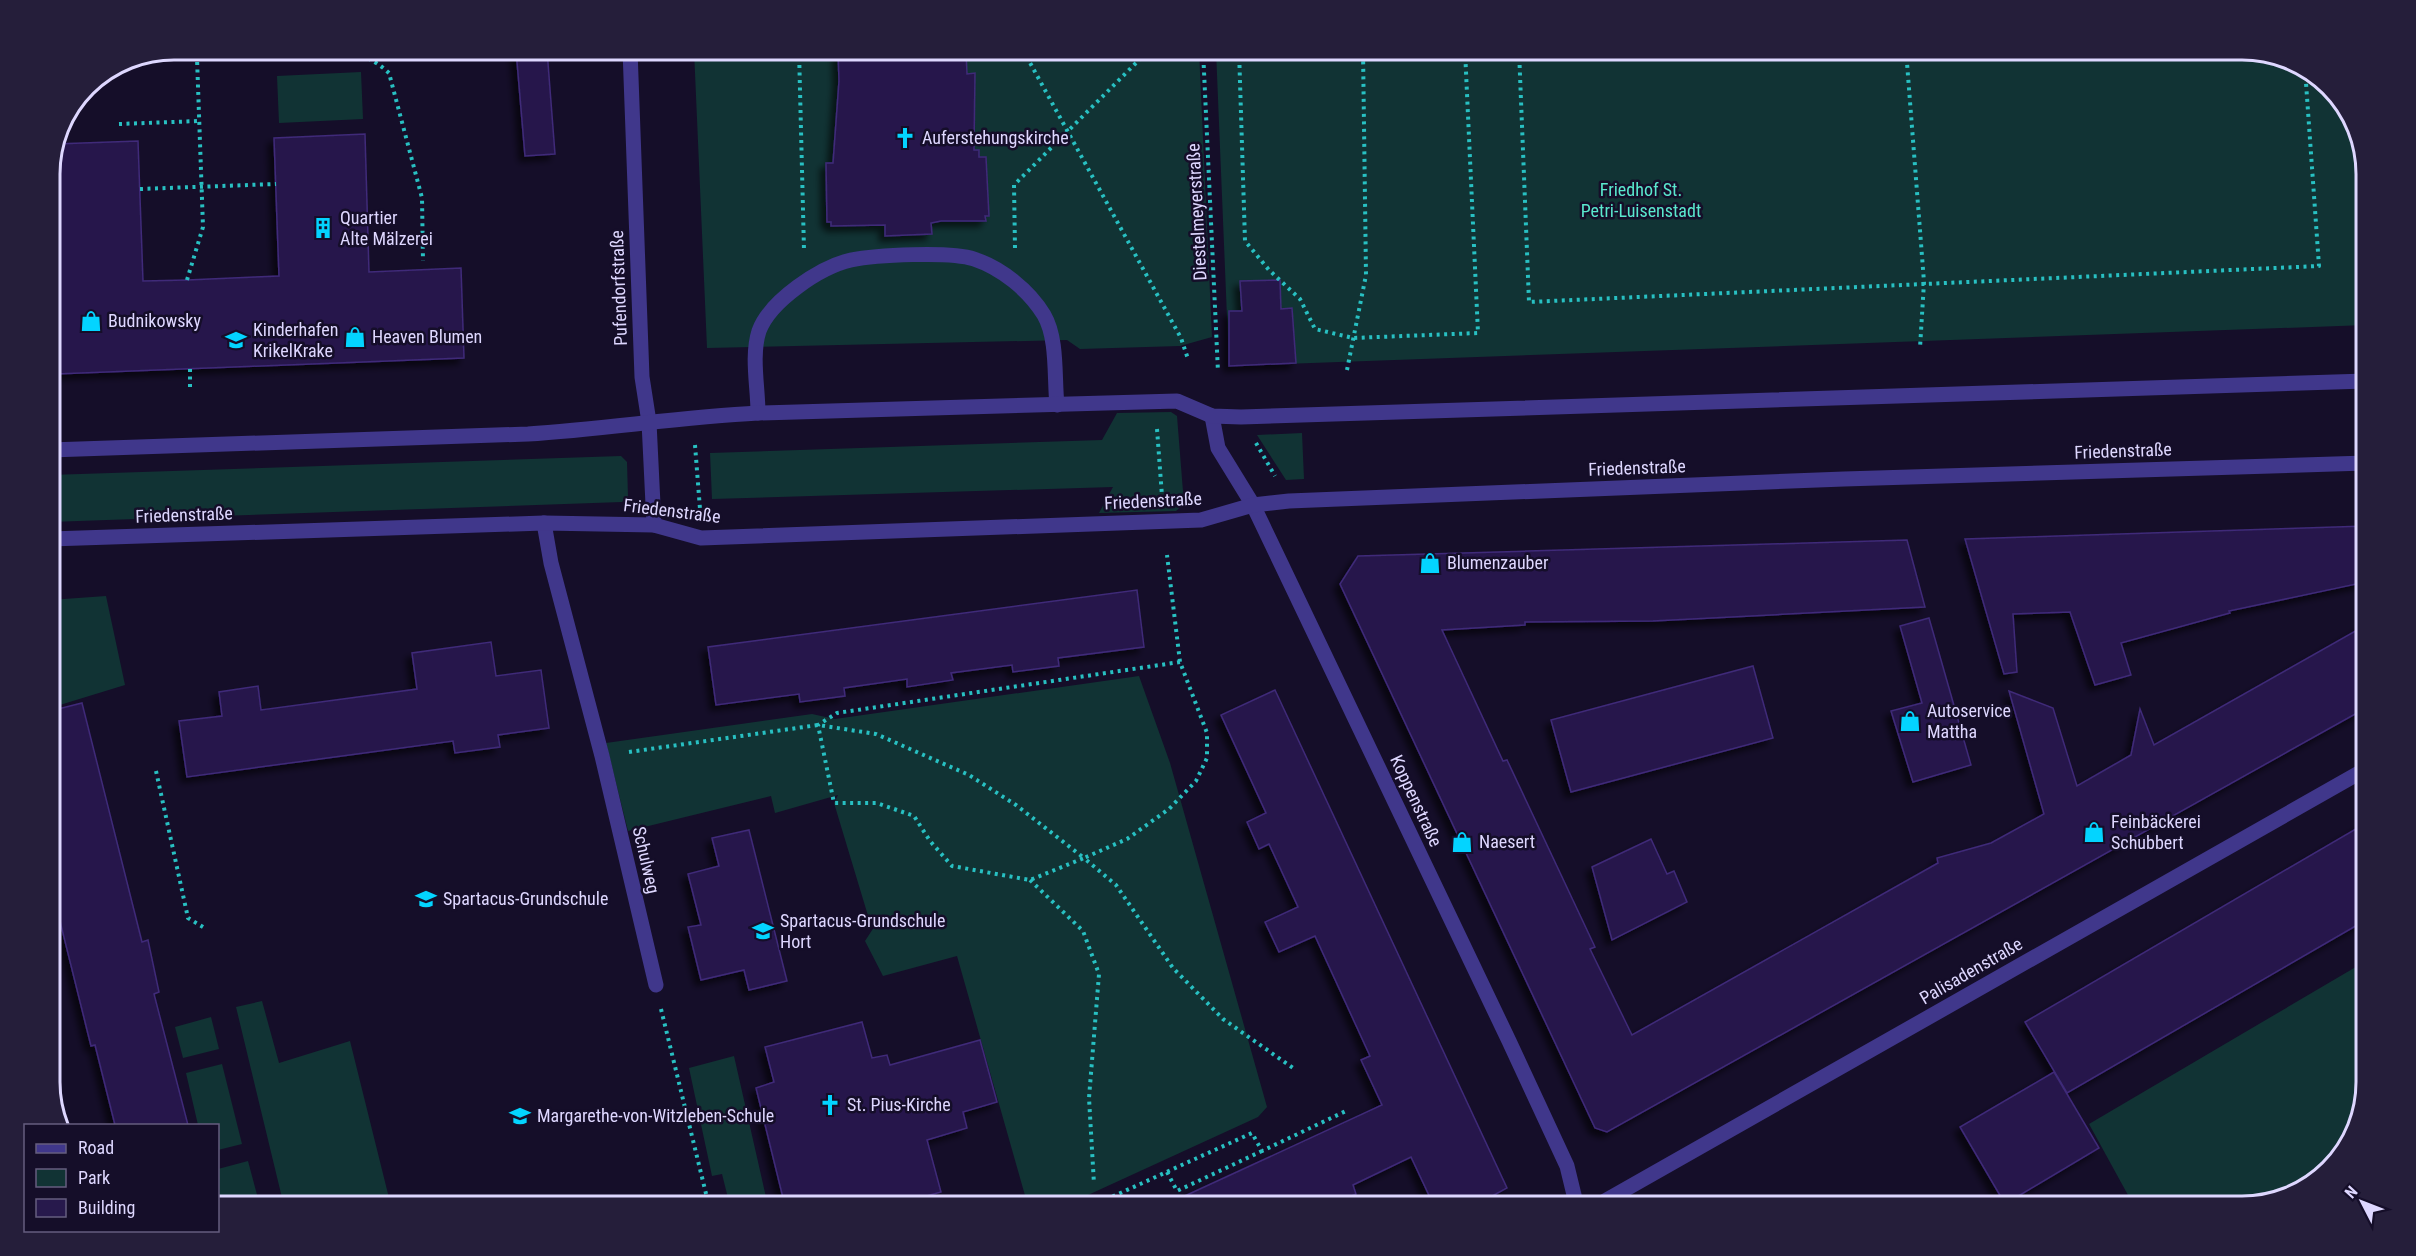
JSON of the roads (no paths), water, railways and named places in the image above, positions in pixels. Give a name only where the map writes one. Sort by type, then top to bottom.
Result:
[{"type":"street","name":"Pufendorfstraße","points":[[630,60],[642,377],[649,422],[654,525]]},
{"type":"street","points":[[758,413],[756,350],[759,330],[777,304],[818,274],[850,260],[939,254],[972,258],[999,270],[1029,296],[1045,316],[1051,337],[1057,405]]},
{"type":"street","points":[[60,450],[528,434],[693,416],[758,413],[1177,401],[1212,416],[1370,414],[2356,381]]},
{"type":"street","name":"Koppenstraße","points":[[1212,416],[1218,448],[1253,505],[1509,1041],[1567,1166],[1577,1196]]},
{"type":"street","name":"Friedenstraße","points":[[60,539],[544,523],[654,525],[701,538],[1201,520],[1253,505],[1645,487],[2356,463]]},
{"type":"street","name":"Schulweg","points":[[544,523],[553,571],[602,756],[656,985]]},
{"type":"street","name":"Palisadenstraße","points":[[1614,1196],[2356,775]]},
{"type":"place","name":"Auferstehungskirche","points":[[905,138]]},
{"type":"place","name":"Quartier Alte Mälzerei","points":[[323,228]]},
{"type":"place","name":"Budnikowsky","points":[[91,321]]},
{"type":"place","name":"Heaven Blumen","points":[[355,337]]},
{"type":"place","name":"Kinderhafen KrikelKrake","points":[[236,340]]},
{"type":"place","name":"Blumenzauber","points":[[1430,563]]},
{"type":"place","name":"Autoservice Mattha","points":[[1910,721]]},
{"type":"place","name":"Feinbäckerei Schubbert","points":[[2094,832]]},
{"type":"place","name":"Naesert","points":[[1462,842]]},
{"type":"place","name":"Spartacus-Grundschule","points":[[426,899]]},
{"type":"place","name":"Spartacus-Grundschule Hort","points":[[763,931]]},
{"type":"place","name":"St. Pius-Kirche","points":[[830,1105]]},
{"type":"place","name":"Margarethe-von-Witzleben-Schule","points":[[520,1116]]},
{"type":"park label","name":"Friedhof St. Petri-Luisenstadt","points":[[1641,200]]}]
